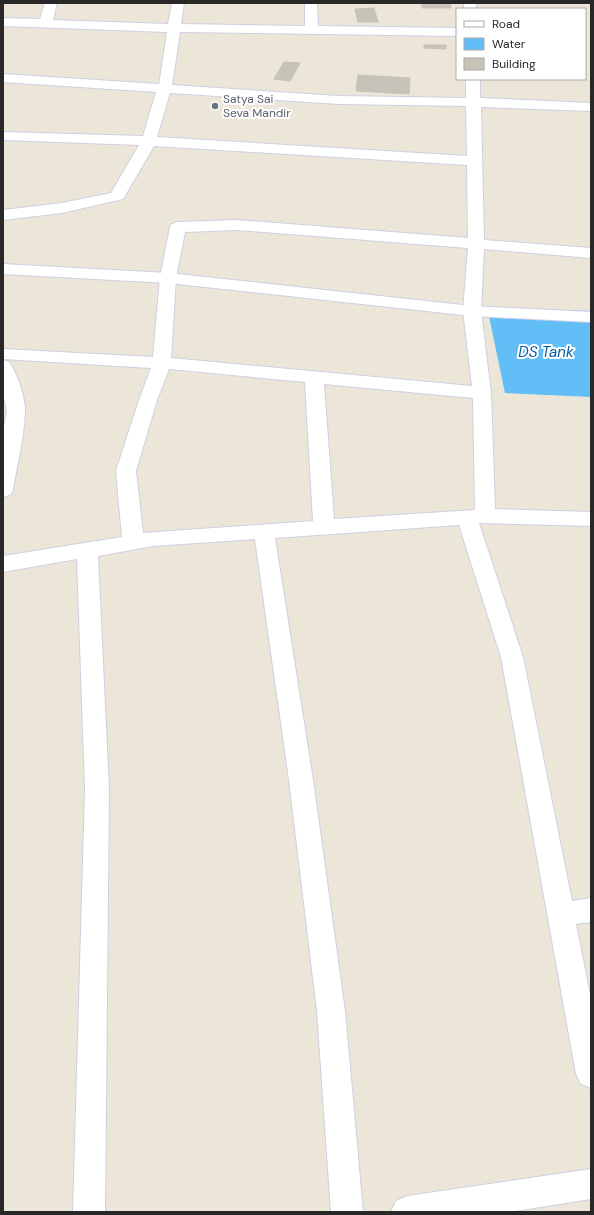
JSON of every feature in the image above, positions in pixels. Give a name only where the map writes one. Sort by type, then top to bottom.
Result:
[{"type":"street","points":[[46,24],[51,3]]},
{"type":"street","points":[[3,215],[62,208],[117,196],[148,141],[165,88],[178,3]]},
{"type":"street","points":[[311,3],[311,30]]},
{"type":"street","points":[[3,22],[174,28],[456,32]]},
{"type":"street","points":[[3,78],[339,100],[473,102],[591,107]]},
{"type":"street","points":[[473,80],[476,245],[472,311],[482,393],[476,517],[512,657],[591,1074]]},
{"type":"street","points":[[3,136],[148,141],[474,161]]},
{"type":"street","points":[[133,542],[126,470],[148,400],[162,363],[168,278],[178,227],[237,225],[591,253]]},
{"type":"street","points":[[3,269],[168,278],[472,311],[591,317]]},
{"type":"street","points":[[3,354],[162,363],[482,393]]},
{"type":"street","points":[[3,366],[10,383],[3,490]]},
{"type":"street","points":[[314,378],[324,528]]},
{"type":"street","points":[[3,564],[153,539],[476,517],[591,519]]},
{"type":"street","points":[[264,532],[301,780],[331,1011],[347,1212]]},
{"type":"street","points":[[87,550],[96,789],[89,1212]]},
{"type":"street","points":[[560,914],[591,910]]},
{"type":"street","points":[[407,1212],[591,1184]]},
{"type":"water","name":"DS Tank","points":[[487,307],[591,311],[591,397],[505,393]]},
{"type":"building","points":[[422,3],[450,3],[451,8],[422,8]]},
{"type":"building","points":[[374,8],[378,22],[358,22],[355,9]]},
{"type":"building","points":[[424,45],[446,45],[446,49],[424,48]]},
{"type":"building","points":[[284,62],[300,63],[290,81],[274,79]]},
{"type":"building","points":[[358,75],[410,78],[409,94],[356,91]]},
{"type":"place","name":"Satya Sai Seva Mandir","points":[[215,106]]}]
